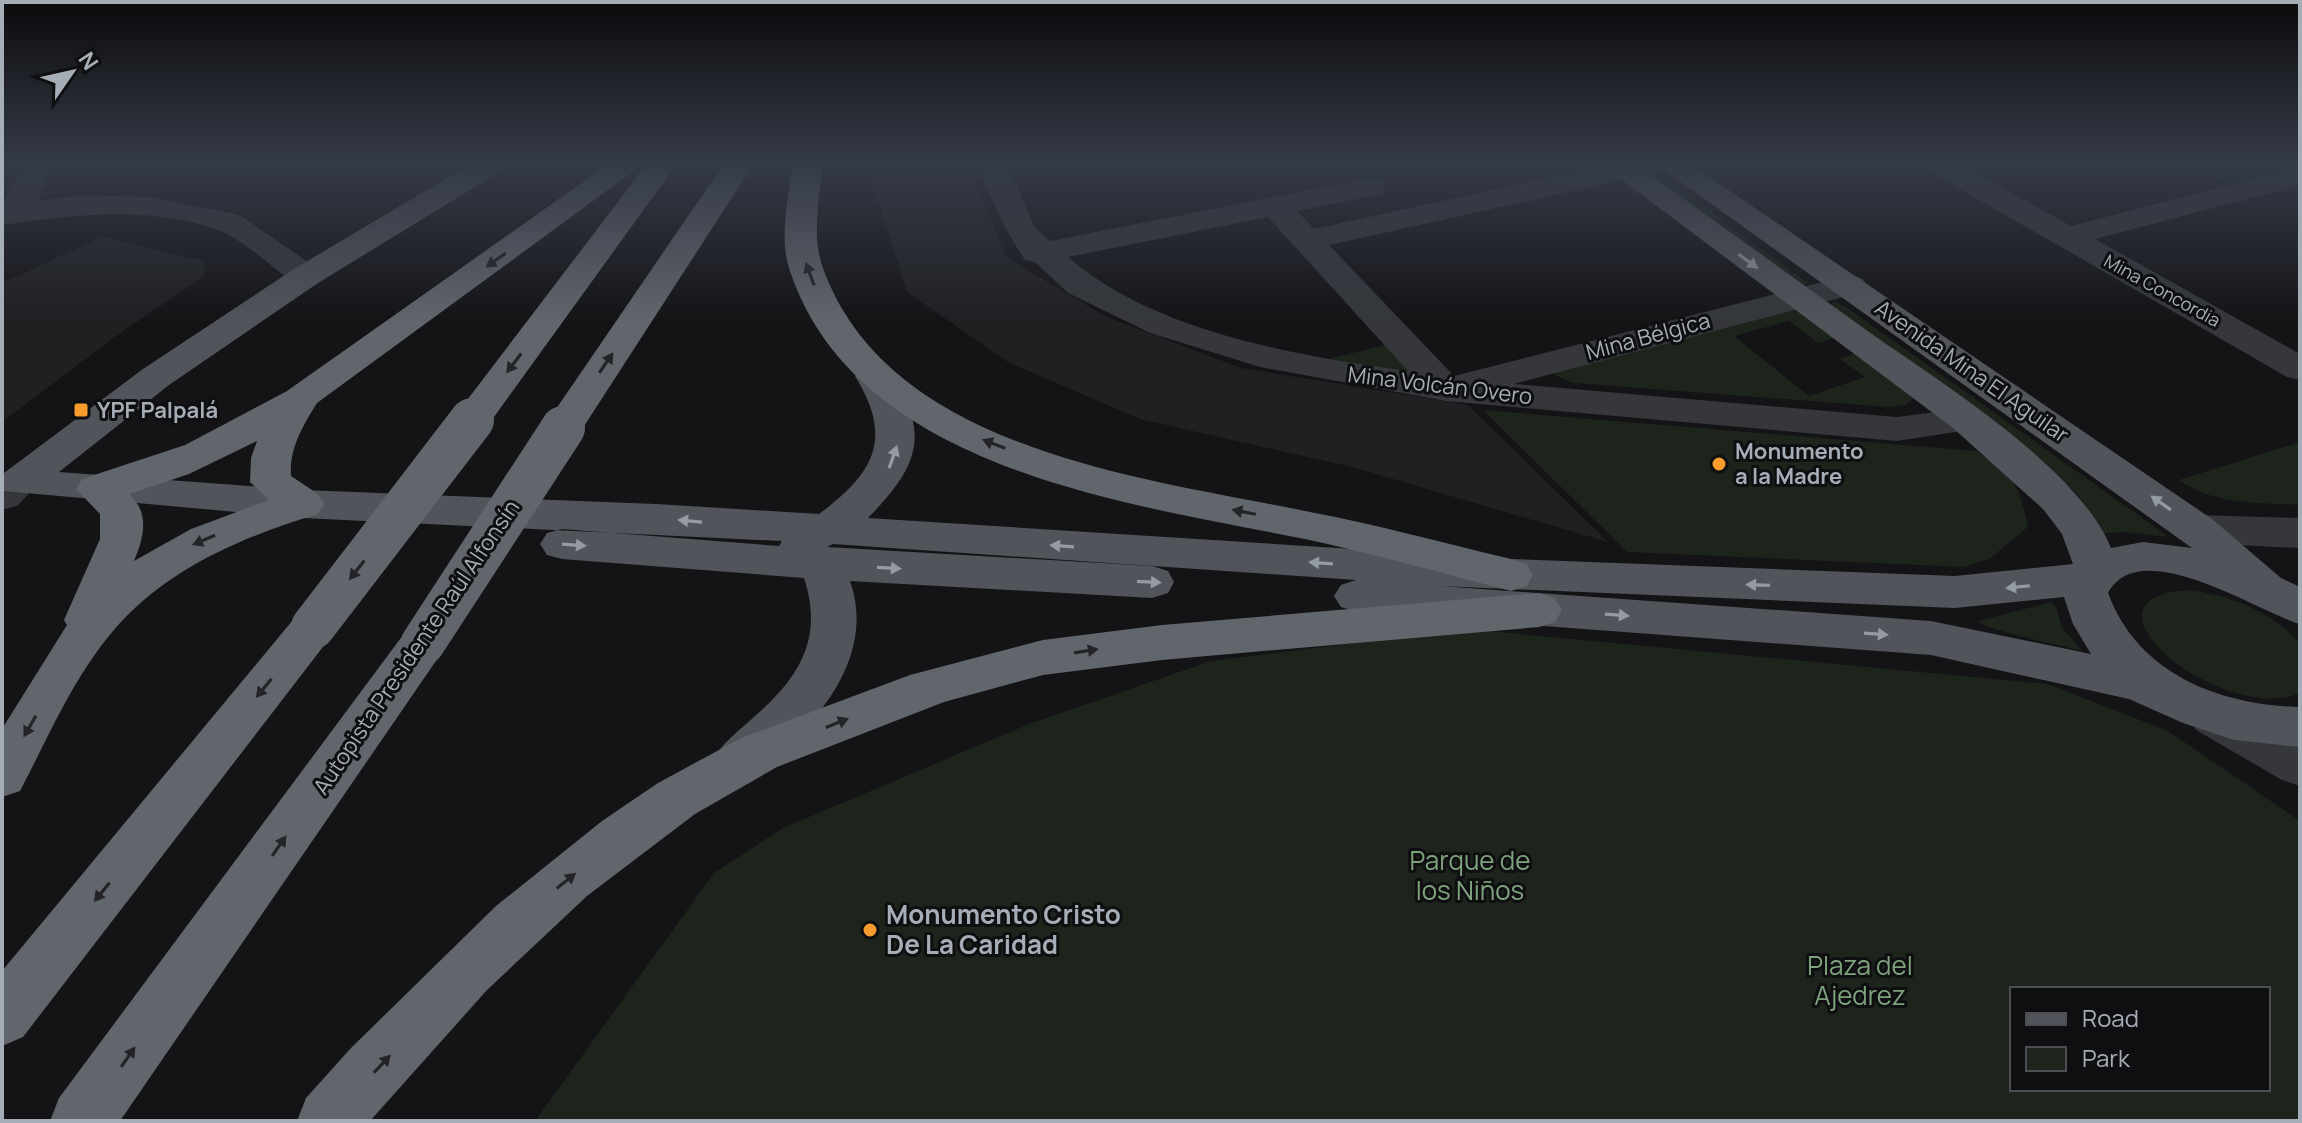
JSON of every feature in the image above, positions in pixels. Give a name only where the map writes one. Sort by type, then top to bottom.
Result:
[{"type":"highway","points":[[97,489],[160,473],[259,426],[553,217]]},
{"type":"highway","points":[[2,1017],[313,627],[622,217]]},
{"type":"highway","name":"Autopista Presidente Raúl Alfonsín","points":[[82,1121],[423,643],[703,217]]},
{"type":"highway","points":[[806,217],[805,266],[825,311],[874,376],[965,433],[1092,481],[1314,526],[1525,592]]},
{"type":"highway","points":[[303,396],[275,441],[268,460],[271,482],[303,504]]},
{"type":"highway","points":[[2,776],[76,645],[122,539],[121,510],[97,489]]},
{"type":"highway","points":[[76,645],[120,597],[186,548],[259,516],[303,504]]},
{"type":"highway","points":[[329,1121],[480,957],[550,893],[616,841],[738,762],[905,696],[959,677],[1022,662],[1097,649],[1338,625],[1525,592]]},
{"type":"main road","points":[[11,489],[156,377],[306,276],[403,217]]},
{"type":"main road","name":"Avenida Mina El Aguilar","points":[[1695,217],[1797,297],[1967,420],[2045,487],[2082,531],[2097,574]]},
{"type":"main road","name":"Avenida Mina El Aguilar","points":[[1750,217],[2197,529],[2286,598]]},
{"type":"main road","points":[[814,546],[888,472],[898,441],[897,415],[874,376]]},
{"type":"main road","points":[[11,489],[97,489],[303,504],[533,542],[746,541],[1239,586],[1525,592],[1955,592],[2017,588],[2097,574],[2126,561],[2155,558],[2189,562],[2227,572],[2286,598]]},
{"type":"main road","points":[[738,762],[813,689],[829,648],[834,609],[830,588],[814,546]]},
{"type":"main road","points":[[2097,574],[2085,593],[2089,612],[2104,640],[2132,668],[2183,701]]},
{"type":"main road","points":[[1525,592],[1931,638],[2137,682],[2237,721],[2279,728],[2300,727]]},
{"type":"street","points":[[199,217],[230,223],[306,276]]},
{"type":"street","name":"Mina Volcán Overo","points":[[1010,217],[1037,253],[1073,280],[1144,317],[1201,340],[1269,359],[1446,390],[1897,429],[1967,420]]},
{"type":"street","points":[[1037,253],[1217,217]]},
{"type":"street","points":[[1286,217],[1446,390]]},
{"type":"street","points":[[1307,240],[1411,217]]},
{"type":"street","name":"Mina Concordia","points":[[2032,217],[2300,369]]},
{"type":"street","points":[[2066,237],[2141,217]]},
{"type":"street","name":"Mina Bélgica","points":[[1446,390],[1850,285]]},
{"type":"street","points":[[2197,529],[2300,533]]},
{"type":"street","points":[[2183,701],[2256,737],[2300,765]]},
{"type":"shaded area","points":[[884,217],[990,217],[1006,257],[1107,317],[1241,368],[1468,405],[1608,542],[1352,467],[1140,419],[1008,362],[907,292]]},
{"type":"shaded area","points":[[102,237],[205,261],[204,276],[116,336],[2,422],[2,283]]},
{"type":"green space","points":[[1708,217],[1718,217],[1808,283],[1801,286]]},
{"type":"green space","points":[[1835,302],[2169,537],[2123,532],[2101,534],[2077,493],[1827,307]]},
{"type":"green space","points":[[1789,310],[1802,313],[1835,338],[1818,343],[1789,321],[1734,336],[1809,396],[1865,377],[1840,359],[1855,353],[1916,397],[1905,405],[1888,407],[1573,383],[1554,375],[1556,370]]},
{"type":"green space","points":[[1393,343],[1430,384],[1312,363]]},
{"type":"green space","points":[[1483,410],[1976,451],[2013,482],[2028,527],[1989,559],[1964,567],[1627,552]]},
{"type":"green space","points":[[2300,442],[2300,505],[2222,499],[2179,480]]},
{"type":"green space","points":[[2190,590],[2221,596],[2250,607],[2289,632],[2300,644],[2300,693],[2267,698],[2231,692],[2197,676],[2167,656],[2148,634],[2142,613],[2155,598]]},
{"type":"green space","points":[[2051,602],[2057,608],[2061,626],[2082,651],[2009,633],[1978,621]]},
{"type":"green space","name":"Parque de los Niños","points":[[1467,629],[2048,684],[2168,731],[2300,821],[2300,1121],[535,1121],[714,873],[783,828],[1029,724],[1211,661]]},
{"type":"place","name":"YPF Palpalá","points":[[81,410]]},
{"type":"place","name":"Monumento a la Madre","points":[[1719,464]]},
{"type":"place","name":"Monumento Cristo De La Caridad","points":[[870,930]]},
{"type":"park label","name":"Plaza del Ajedrez","points":[[1860,981]]}]
